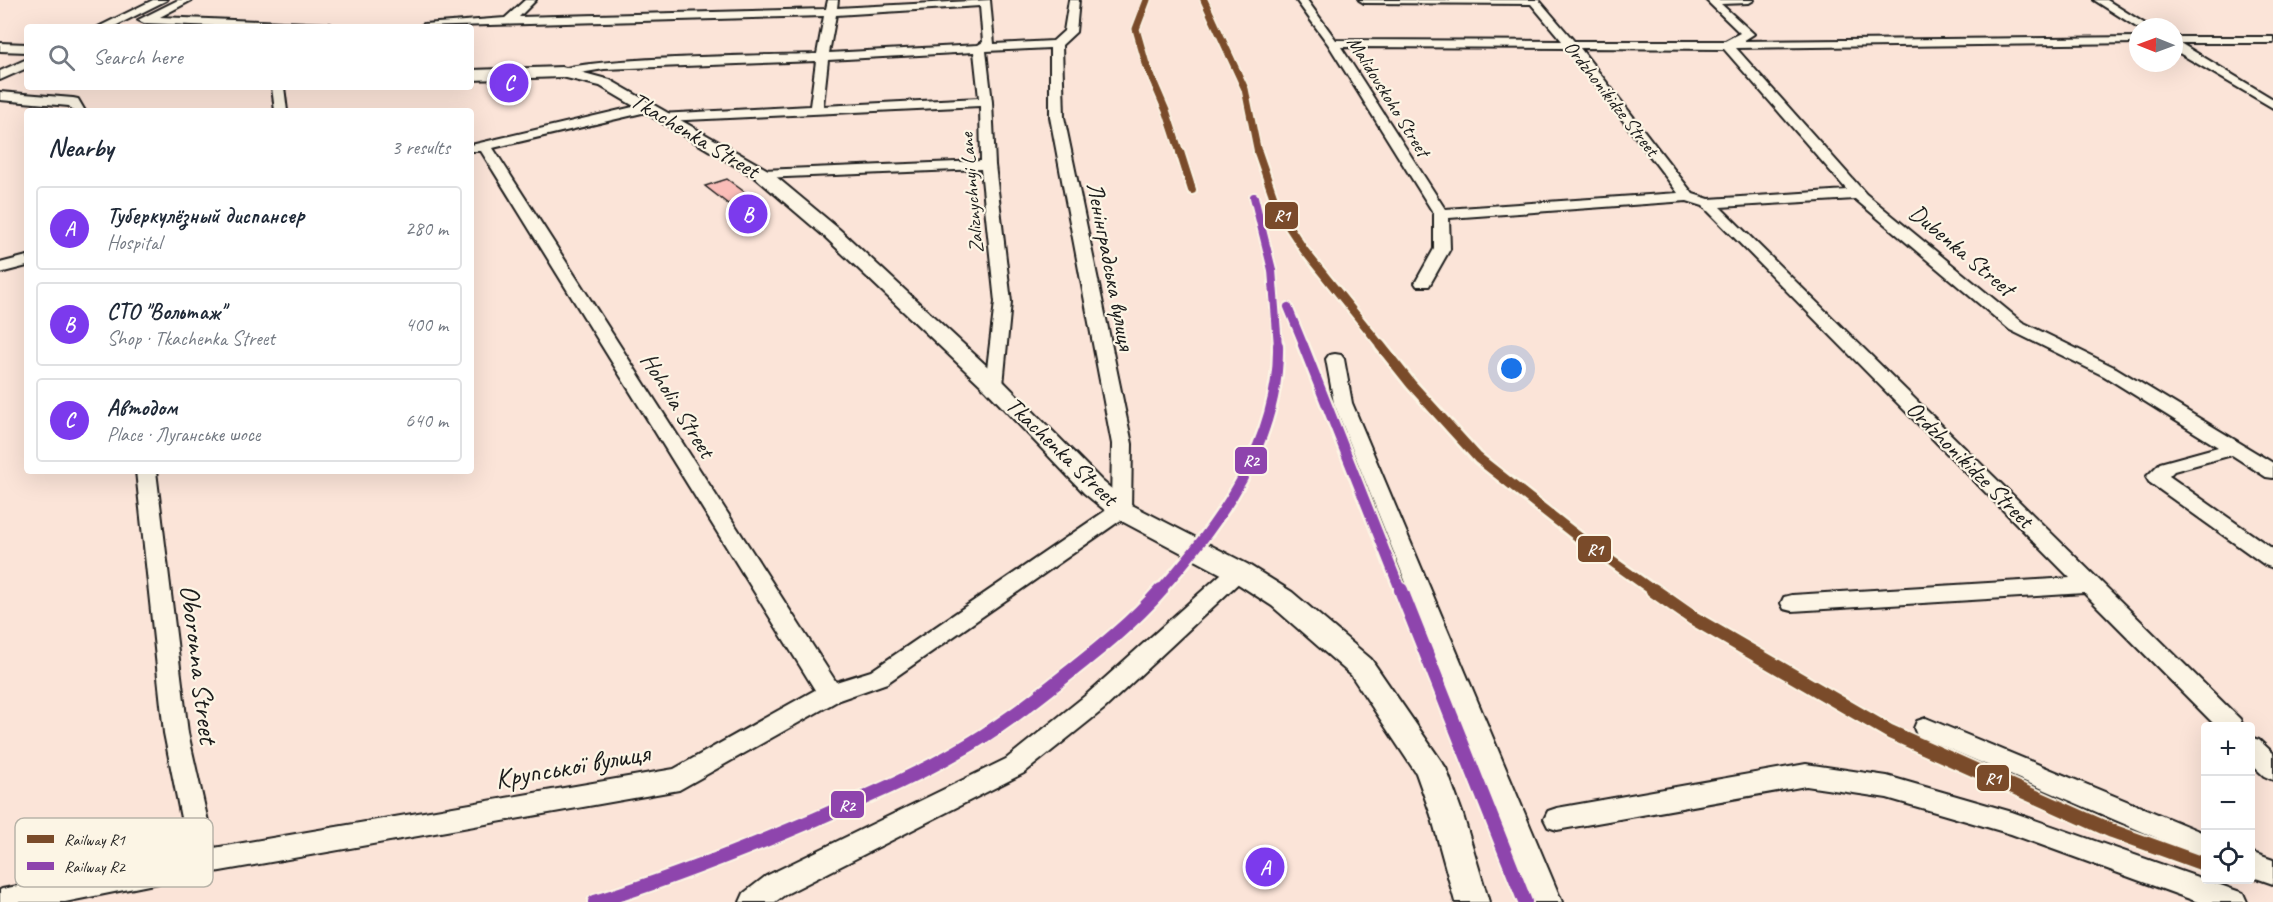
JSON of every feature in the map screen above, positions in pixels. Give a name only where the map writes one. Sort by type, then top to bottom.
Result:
[{"type":"main road","points":[[0,47],[24,48]]},
{"type":"main road","name":"Tkachenka Street","points":[[474,75],[562,72],[605,83],[762,174],[832,233],[994,385],[1093,487],[1121,510],[1238,571],[1282,599],[1361,667],[1430,768],[1447,815],[1472,902]]},
{"type":"street","points":[[110,24],[162,0]]},
{"type":"street","points":[[136,24],[187,0]]},
{"type":"street","points":[[508,21],[531,0]]},
{"type":"street","points":[[562,72],[604,65],[822,57],[1056,44],[1070,32],[1074,0]]},
{"type":"street","name":"Malidovskoho Street","points":[[1301,0],[1333,42],[1441,214]]},
{"type":"street","points":[[1364,0],[1533,0]]},
{"type":"street","name":"Ordzhonikidze Street","points":[[1533,0],[1570,43],[1688,197]]},
{"type":"street","points":[[1711,1],[1749,0]]},
{"type":"street","points":[[2099,0],[2129,18]]},
{"type":"street","points":[[466,24],[985,1]]},
{"type":"street","name":"Zaliznychnyi Lane","points":[[985,1],[988,43],[980,49],[986,102],[988,165],[1003,302],[994,385]]},
{"type":"street","points":[[1711,1],[1748,34],[1728,45]]},
{"type":"street","points":[[816,110],[822,57],[832,6]]},
{"type":"street","points":[[144,20],[250,24]]},
{"type":"street","points":[[1333,42],[1728,45],[2129,40]]},
{"type":"street","points":[[2183,40],[2273,40]]},
{"type":"street","name":"Ленінградська вулиця","points":[[1056,44],[1057,117],[1122,444],[1121,510]]},
{"type":"street","name":"Dubenka Street","points":[[1728,45],[1858,194],[2016,326],[2110,372],[2273,472]]},
{"type":"street","points":[[2183,50],[2273,104]]},
{"type":"street","points":[[0,76],[24,64]]},
{"type":"street","points":[[278,90],[280,108]]},
{"type":"street","points":[[2256,94],[2273,94]]},
{"type":"street","points":[[0,96],[73,102],[77,108]]},
{"type":"street","points":[[477,147],[658,112],[816,110],[986,102]]},
{"type":"street","name":"Hoholia Street","points":[[477,147],[830,693]]},
{"type":"street","points":[[762,174],[988,165]]},
{"type":"street","points":[[1423,283],[1442,249],[1441,214],[1688,197],[1708,203],[1858,194]]},
{"type":"street","name":"Ordzhonikidze Street","points":[[1708,203],[2227,722]]},
{"type":"street","points":[[0,268],[24,262]]},
{"type":"street","points":[[1335,359],[1343,403],[1548,902]]},
{"type":"street","points":[[2236,448],[2167,467],[2156,477],[2273,560]]},
{"type":"street","name":"Oboronna Street","points":[[146,474],[176,733],[194,818]]},
{"type":"street","name":"Крупської вулиця","points":[[213,860],[679,778],[830,693],[879,677],[1121,510]]},
{"type":"street","points":[[754,902],[776,885],[1015,766],[1095,702],[1238,571]]},
{"type":"street","points":[[1792,603],[2090,585]]},
{"type":"street","points":[[1926,728],[2201,845]]},
{"type":"street","points":[[2255,752],[2273,769]]},
{"type":"street","points":[[1557,819],[1806,775],[1887,787],[2012,823],[2233,902]]},
{"type":"street","points":[[2255,866],[2273,872]]},
{"type":"street","name":"Крупської вулиця","points":[[2,902],[77,887]]},
{"type":"building","points":[[727,179],[750,196],[728,204],[705,186]]},
{"type":"rail line","name":"R1","points":[[1147,0],[1136,29],[1146,64],[1167,113],[1192,190]]},
{"type":"rail line","name":"R1","points":[[1204,0],[1245,89],[1258,152],[1278,210],[1304,250],[1411,384],[1478,458],[1586,543],[1693,618],[1890,732],[2112,831],[2201,863]]},
{"type":"rail line","name":"R2","points":[[595,902],[739,851],[889,786],[953,755],[1002,725],[1055,684],[1125,626],[1158,594],[1215,524],[1239,485],[1259,444],[1273,401],[1279,354],[1276,298],[1267,243],[1254,197]]},
{"type":"rail line","name":"R2","points":[[1288,307],[1525,902]]},
{"type":"place","name":"Автодом","points":[[509,83]]},
{"type":"place","name":"СТО \"Вольтаж\"","points":[[748,214]]},
{"type":"place","name":"Туберкулёзный диспансер","points":[[1265,867]]}]
